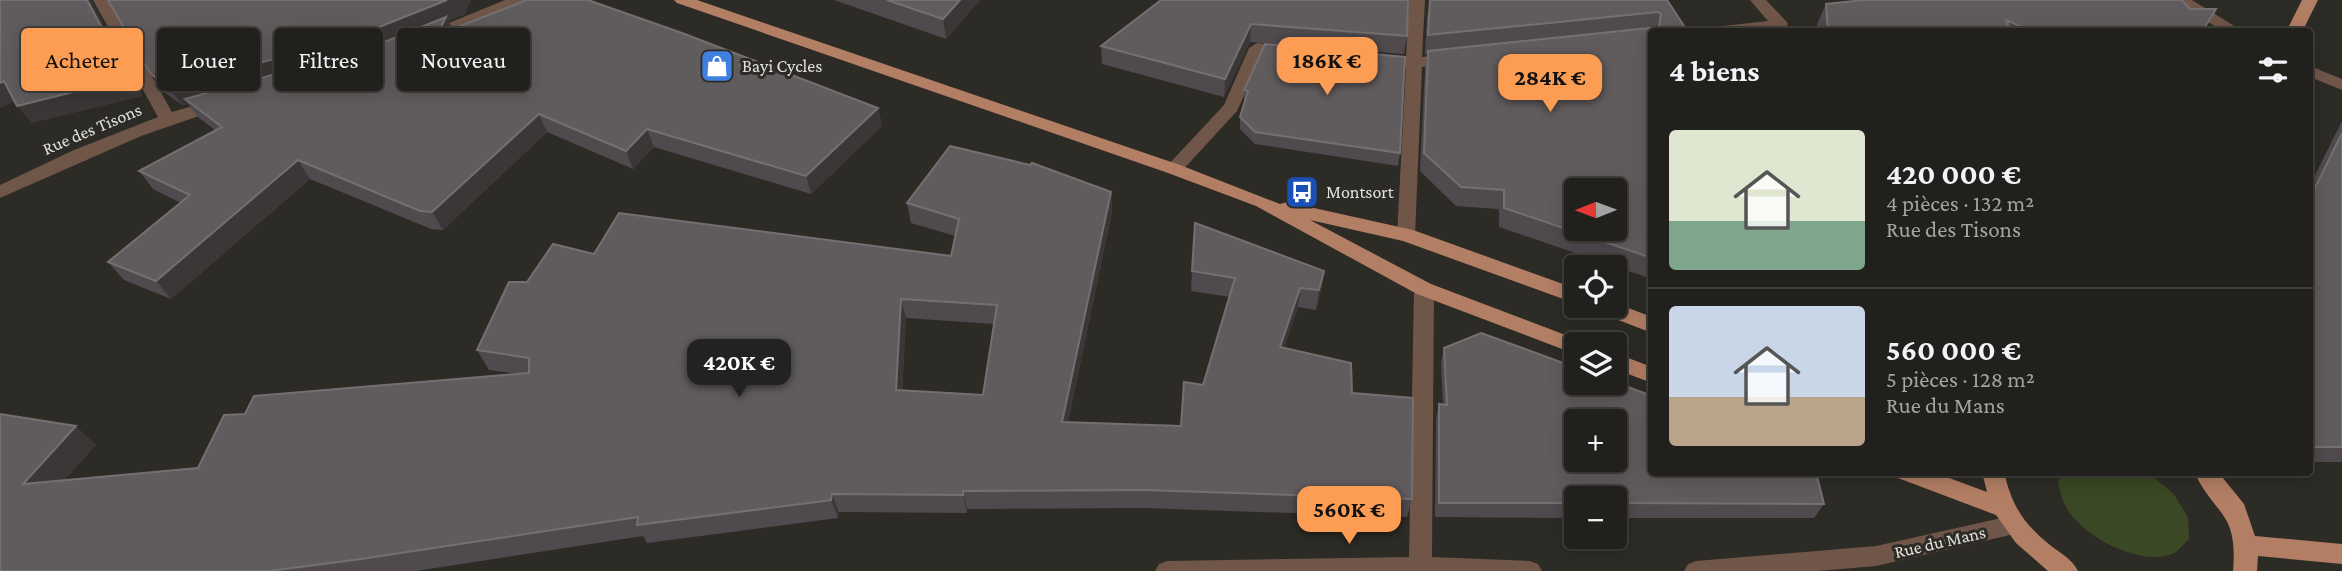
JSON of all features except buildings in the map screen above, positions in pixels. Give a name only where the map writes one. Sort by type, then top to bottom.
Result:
[{"type":"main road","points":[[682,0],[1174,169],[1262,202],[1406,235],[1564,292]]},
{"type":"main road","points":[[2296,28],[2310,0]]},
{"type":"main road","points":[[1262,202],[1424,289],[1564,341]]},
{"type":"main road","points":[[1627,316],[1648,323]]},
{"type":"main road","points":[[1627,366],[1648,373]]},
{"type":"main road","points":[[1915,476],[2009,517]]},
{"type":"main road","points":[[1994,476],[2009,517],[2041,553],[2066,571]]},
{"type":"main road","points":[[2208,476],[2236,511],[2247,545],[2245,571]]},
{"type":"main road","points":[[2247,545],[2342,554]]},
{"type":"street","points":[[101,0],[167,118]]},
{"type":"street","points":[[451,28],[519,0]]},
{"type":"street","points":[[1406,235],[1417,0]]},
{"type":"street","points":[[1746,28],[1780,24],[1758,0]]},
{"type":"street","points":[[2181,0],[2228,28]]},
{"type":"street","points":[[1174,169],[1231,107],[1257,48],[1309,53]]},
{"type":"street","points":[[1362,58],[1414,64],[1467,58]]},
{"type":"street","points":[[2313,72],[2342,86]]},
{"type":"street","points":[[2313,87],[2342,86]]},
{"type":"street","name":"Rue des Tisons","points":[[0,192],[68,158],[167,118],[231,100]]},
{"type":"street","points":[[1420,567],[1424,289]]},
{"type":"street","name":"Rue du Mans","points":[[1696,571],[1875,556],[2009,517]]},
{"type":"street","points":[[1167,571],[1420,567],[1531,571]]},
{"type":"green space","points":[[2061,476],[2152,476],[2173,493],[2188,517],[2189,539],[2174,553],[2158,557],[2127,552],[2096,537],[2071,515],[2063,501],[2058,482]]},
{"type":"place","name":"Bayi Cycles","points":[[717,66]]},
{"type":"place","name":"Montsort","points":[[1302,192]]}]
